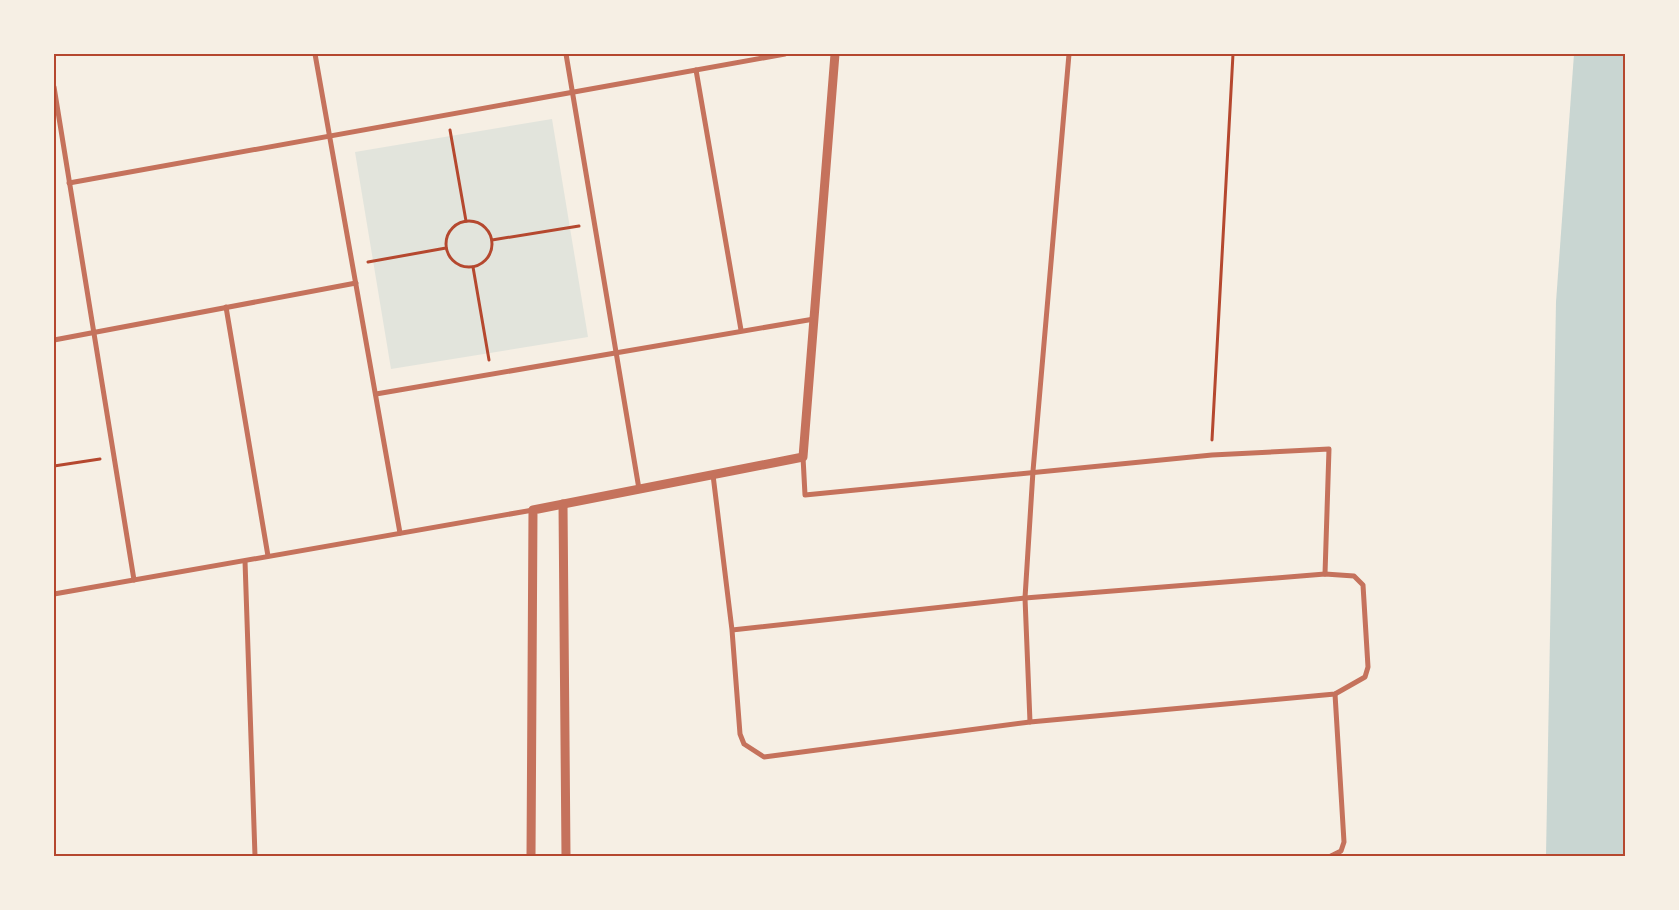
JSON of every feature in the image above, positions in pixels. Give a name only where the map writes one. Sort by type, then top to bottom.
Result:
[{"type":"street","points":[[315,54],[328,136],[353,264],[400,533]]},
{"type":"street","points":[[566,54],[639,489]]},
{"type":"street","points":[[69,183],[785,54]]},
{"type":"street","points":[[835,54],[803,457],[805,495],[1033,471],[1212,455],[1330,448],[1325,574]]},
{"type":"street","points":[[1030,722],[1024,598],[1033,471],[1069,54]]},
{"type":"street","points":[[696,70],[742,330]]},
{"type":"street","points":[[54,87],[134,580]]},
{"type":"street","points":[[54,340],[356,283]]},
{"type":"street","points":[[226,307],[268,556]]},
{"type":"street","points":[[376,394],[814,319]]},
{"type":"street","points":[[54,594],[533,510],[803,457]]},
{"type":"street","points":[[713,475],[732,630],[740,734],[744,744],[764,757],[1030,722],[1335,694],[1365,676],[1368,667],[1365,592],[1363,585],[1354,576],[1325,574],[1024,598],[732,630]]},
{"type":"street","points":[[563,504],[566,856]]},
{"type":"street","points":[[531,856],[533,510]]},
{"type":"street","points":[[245,561],[255,856]]},
{"type":"street","points":[[1331,856],[1341,851],[1344,842],[1335,694]]},
{"type":"path","points":[[1212,455],[1233,54]]},
{"type":"path","points":[[448,115],[466,221]]},
{"type":"path","points":[[466,221],[475,222],[483,226],[492,240],[492,250],[488,258],[481,265],[473,267],[463,267],[455,263],[446,248],[447,238],[451,230],[457,224],[466,221]]},
{"type":"path","points":[[492,240],[595,223]]},
{"type":"path","points":[[353,264],[446,248]]},
{"type":"path","points":[[473,267],[492,374]]},
{"type":"path","points":[[54,466],[114,456]]},
{"type":"shaded area","points":[[1574,54],[1625,54],[1625,856],[1546,856],[1556,302]]},
{"type":"shaded area","points":[[552,119],[588,337],[391,369],[355,152]]}]
